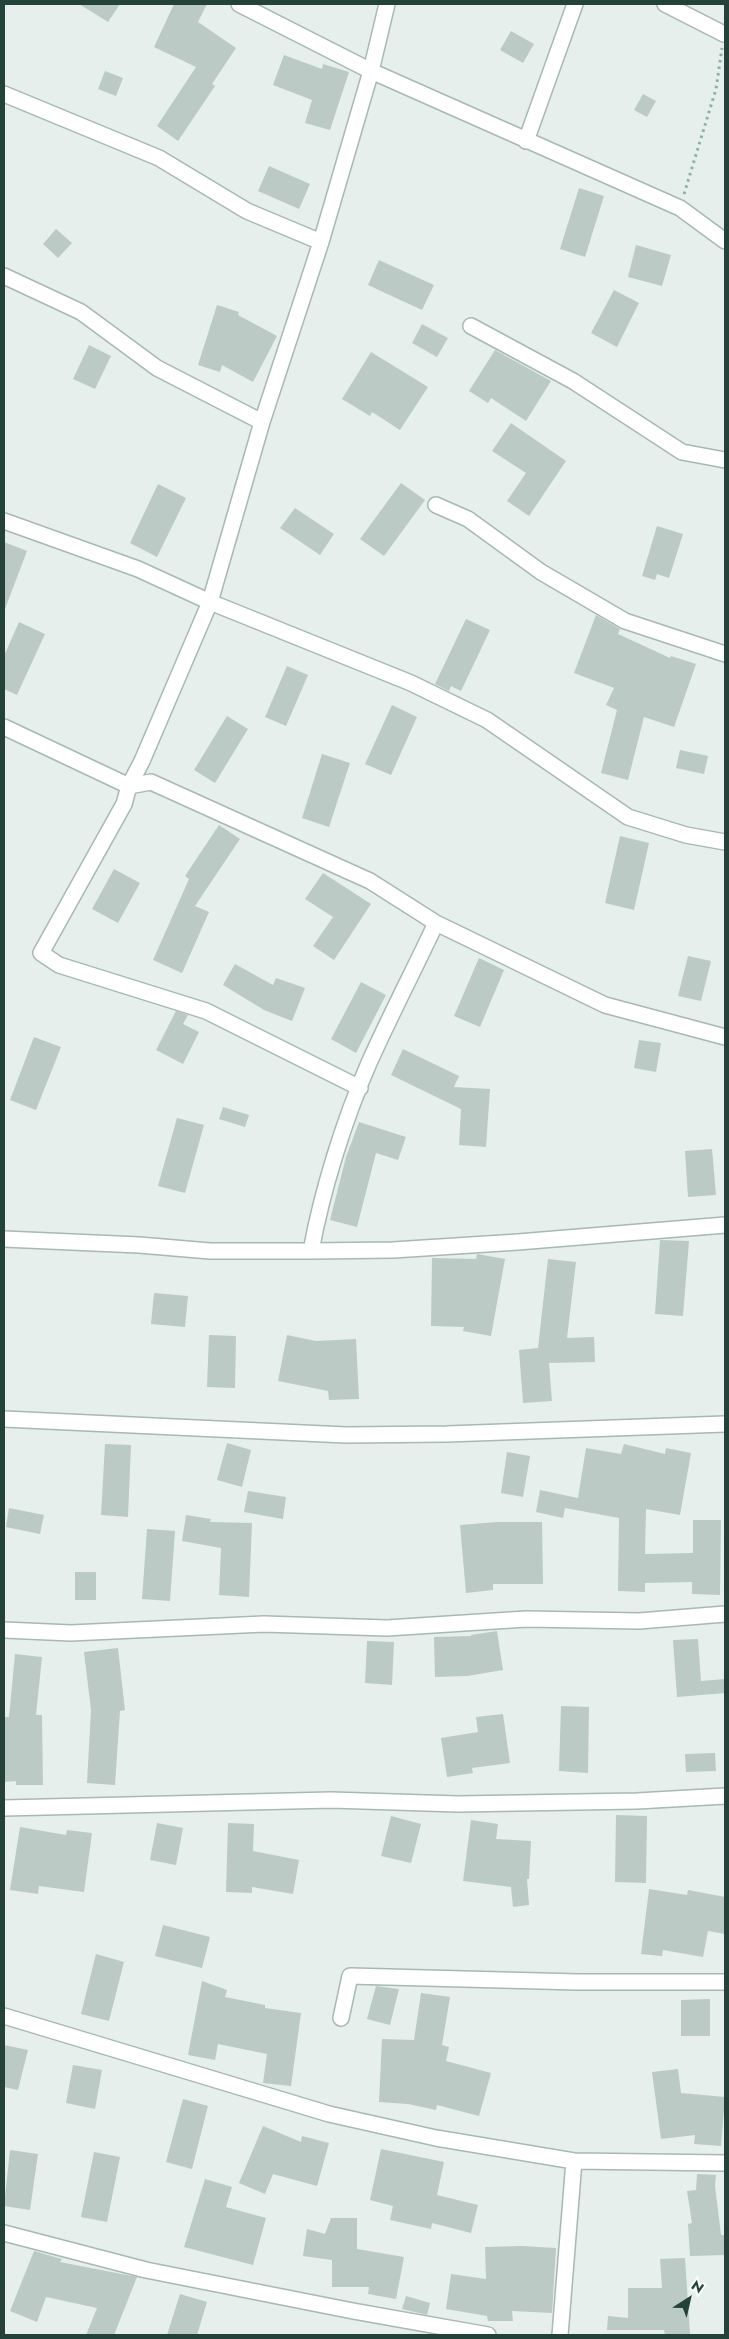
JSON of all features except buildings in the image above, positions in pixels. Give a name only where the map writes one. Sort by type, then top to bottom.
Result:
[{"type":"street","points":[[239,4],[371,71],[680,208],[725,240]]},
{"type":"street","points":[[360,1088],[206,1011],[59,966],[41,953],[124,804],[129,786],[142,761],[210,602],[262,422],[321,242],[371,71],[386,4]]},
{"type":"street","points":[[526,141],[575,4]]},
{"type":"street","points":[[665,4],[724,34]]},
{"type":"street","points":[[4,94],[159,158],[247,212],[321,242]]},
{"type":"street","points":[[4,276],[80,312],[157,368],[262,422]]},
{"type":"street","points":[[471,326],[573,381],[682,452],[725,460]]},
{"type":"street","points":[[436,505],[468,519],[541,572],[625,620],[725,654]]},
{"type":"street","points":[[4,521],[138,569],[210,602],[412,683],[487,720],[628,817],[686,835],[725,842]]},
{"type":"street","points":[[4,728],[129,786],[151,782],[370,881],[436,923],[606,1005],[725,1036]]},
{"type":"street","points":[[311,1251],[318,1215],[368,1064],[436,923]]},
{"type":"street","points":[[4,1239],[139,1244],[210,1251],[393,1250],[725,1225]]},
{"type":"street","points":[[4,1419],[346,1435],[447,1434],[725,1424]]},
{"type":"street","points":[[4,1630],[71,1633],[264,1624],[387,1628],[526,1619],[638,1621],[725,1614]]},
{"type":"street","points":[[4,1808],[331,1800],[458,1804],[637,1801],[725,1796]]},
{"type":"street","points":[[341,2018],[350,1976],[578,1982],[725,1982]]},
{"type":"street","points":[[4,2016],[329,2114],[436,2138],[574,2161],[725,2164]]},
{"type":"street","points":[[560,2335],[574,2161]]},
{"type":"street","points":[[4,2233],[146,2270],[353,2312],[488,2335]]},
{"type":"path","points":[[680,208],[716,89],[724,34]]}]
